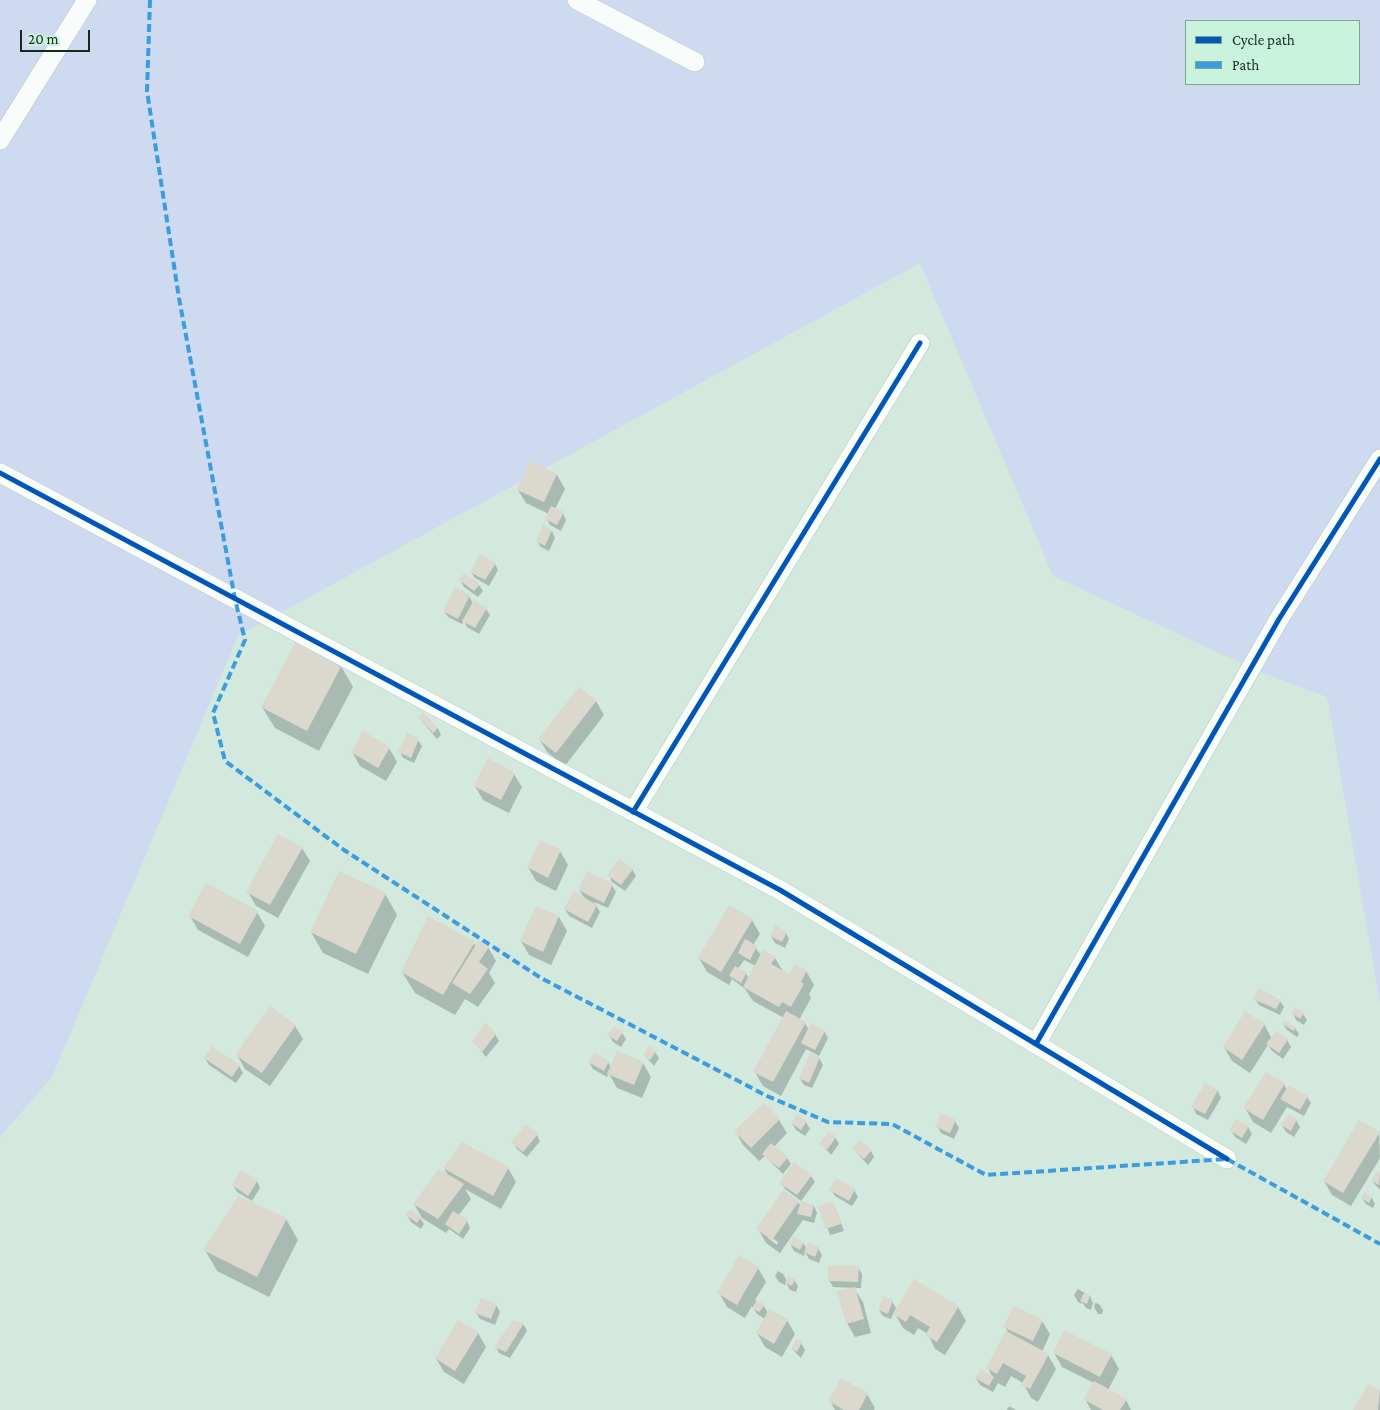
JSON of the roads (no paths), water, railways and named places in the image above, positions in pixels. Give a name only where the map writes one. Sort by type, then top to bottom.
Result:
[{"type":"street","points":[[0,140],[88,0]]},
{"type":"street","points":[[577,0],[695,62]]},
{"type":"street","points":[[633,812],[920,343]]},
{"type":"street","points":[[1036,1044],[1279,619],[1380,459]]},
{"type":"street","points":[[0,473],[780,890],[1226,1159]]}]
